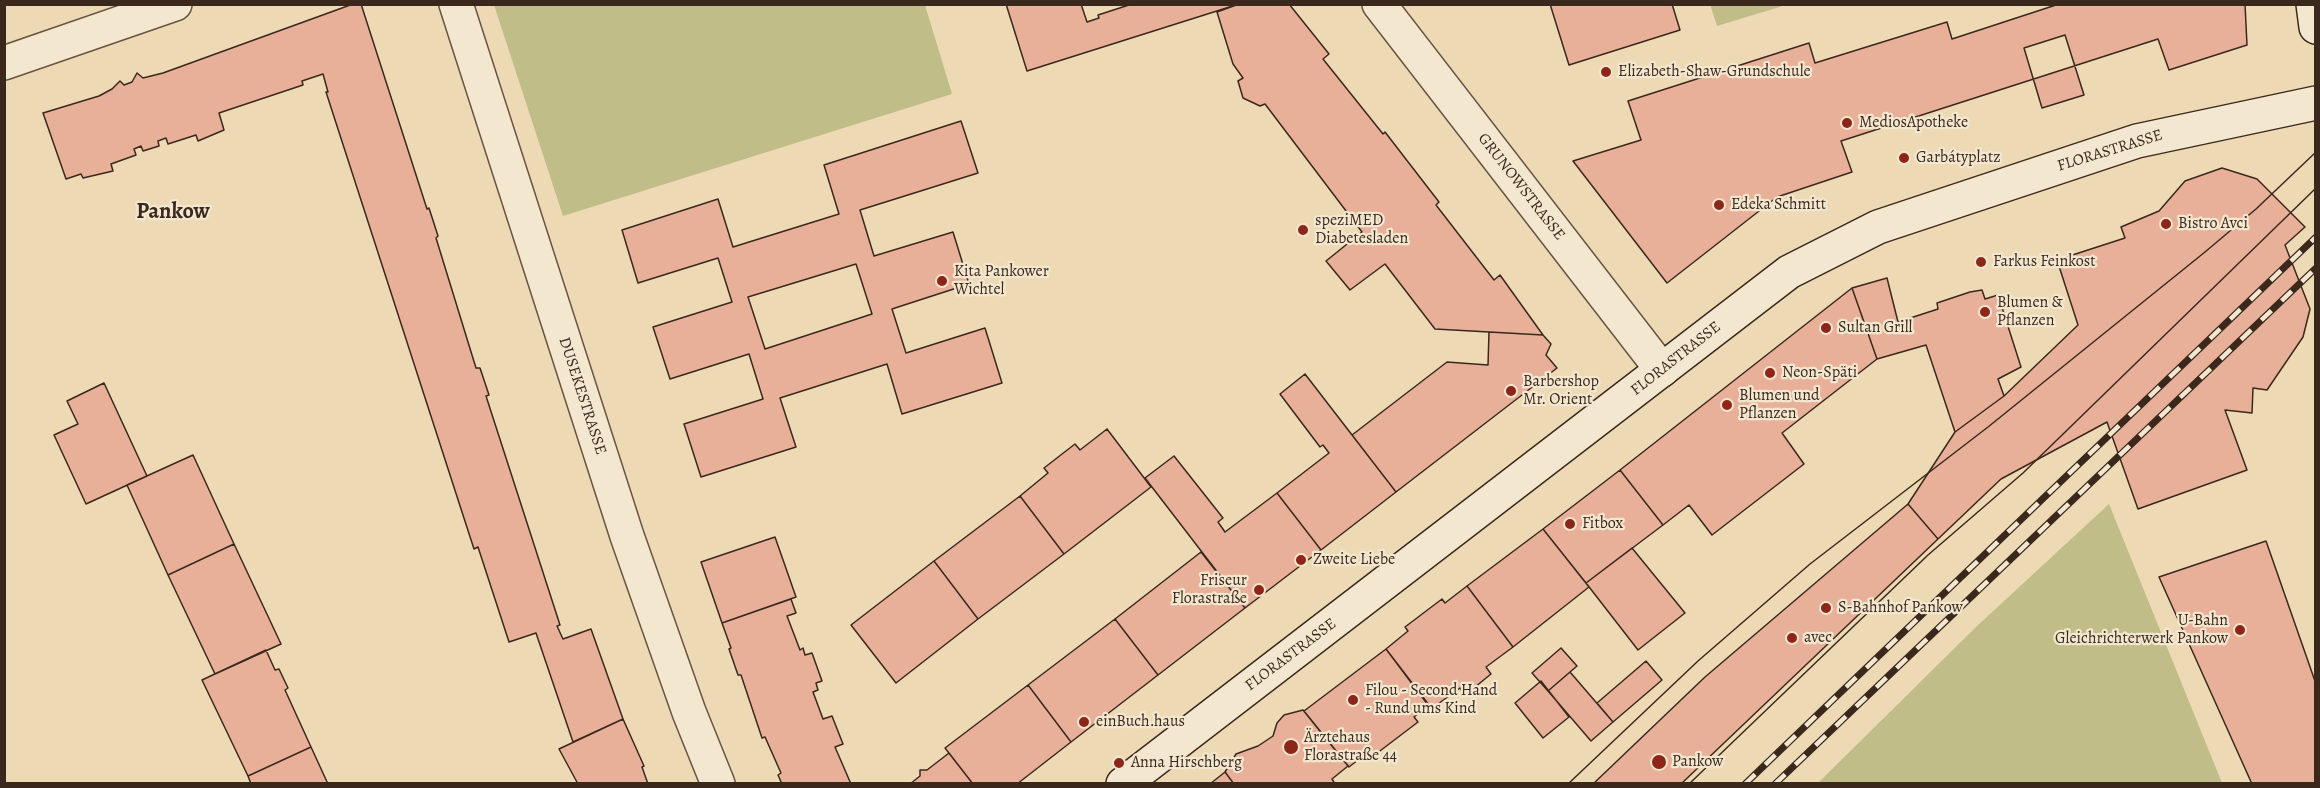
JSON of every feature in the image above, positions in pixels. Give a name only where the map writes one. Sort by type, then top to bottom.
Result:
[{"type":"street","points":[[4,63],[175,4]]},
{"type":"street","name":"DUSEKESTRASSE","points":[[456,4],[627,536],[681,690],[718,783]]},
{"type":"street","name":"GRUNOWSTRASSE","points":[[1379,4],[1662,370]]},
{"type":"street","points":[[2313,4],[2316,27]]},
{"type":"street","name":"FLORASTRASSE","points":[[1123,783],[1789,272],[1878,227],[2152,136],[2316,103]]},
{"type":"shaded area","points":[[1710,4],[1786,4],[1786,5],[1717,26]]},
{"type":"shaded area","points":[[494,5],[925,5],[952,94],[563,216]]},
{"type":"shaded area","points":[[2109,504],[2222,783],[1818,783],[1977,626]]},
{"type":"building","points":[[353,4],[361,4],[427,209],[429,208],[476,368],[480,368],[489,395],[486,396],[560,625],[557,626],[563,639],[591,629],[623,719],[573,742],[536,633],[509,642],[478,547],[474,549],[326,92],[328,92],[323,74],[302,81],[303,85],[219,113],[224,130],[198,141],[196,135],[168,144],[166,138],[158,141],[159,146],[143,151],[141,146],[134,149],[136,155],[111,164],[113,171],[83,178],[81,174],[66,179],[43,113],[99,96],[112,89],[120,81],[124,85],[132,82],[137,73],[143,78],[163,73]]},
{"type":"building","points":[[1006,4],[1081,4],[1087,22],[1099,18],[1098,15],[1132,4],[1239,4],[1027,71]]},
{"type":"building","points":[[1239,4],[1289,4],[1329,54],[1323,59],[1383,134],[1385,132],[1439,202],[1436,205],[1494,280],[1500,275],[1543,335],[1435,329],[1385,264],[1350,290],[1326,261],[1362,232],[1265,104],[1260,106],[1243,98],[1238,81],[1243,78],[1233,64],[1217,12]]},
{"type":"building","points":[[1550,4],[1672,4],[1680,30],[1569,65]]},
{"type":"building","points":[[2059,4],[2245,4],[2247,45],[2169,70],[2158,39],[1841,141],[1852,172],[1777,197],[1667,283],[1573,161],[1641,140],[1628,101],[1809,43],[1815,63],[1947,22],[1952,39]]},
{"type":"building","points":[[2065,35],[2084,95],[2042,108],[2024,48]]},
{"type":"building","points":[[961,121],[978,173],[860,210],[874,256],[953,232],[969,284],[892,309],[906,353],[985,328],[1002,383],[902,414],[887,364],[780,398],[796,447],[701,477],[684,424],[763,399],[749,354],[670,379],[653,327],[732,302],[718,258],[638,283],[622,230],[718,199],[733,247],[839,214],[824,165]],"holes":[[[856,264],[872,314],[765,349],[748,297]]]},
{"type":"building","points":[[2222,168],[2257,179],[2305,227],[2285,245],[2310,309],[2303,337],[2267,390],[2253,388],[2252,413],[2225,410],[2247,470],[2138,509],[2107,422],[2001,479],[1938,539],[1908,504],[1955,432],[2004,396],[2078,325],[2057,260],[2125,238],[2121,227],[2159,211],[2185,181]]},
{"type":"building","points":[[1887,278],[1898,322],[1938,309],[1937,303],[1970,292],[1982,290],[1985,299],[1998,295],[2021,367],[1998,379],[2004,396],[1955,432],[1926,345],[1877,359],[1852,288]]},
{"type":"building","points":[[1852,288],[1877,359],[1782,433],[1804,464],[1712,535],[1689,505],[1663,525],[1620,470]]},
{"type":"building","points":[[1489,332],[1543,335],[1551,344],[1546,355],[1557,368],[1396,492],[1352,435],[1447,362],[1488,365]]},
{"type":"building","points":[[1305,374],[1396,492],[1321,550],[1277,493],[1329,453],[1323,445],[1320,447],[1280,394]]},
{"type":"building","points":[[104,383],[147,476],[86,504],[54,435],[78,424],[67,401]]},
{"type":"building","points":[[1107,429],[1151,487],[1064,554],[1020,496],[1048,473],[1044,468],[1075,444],[1080,450]]},
{"type":"building","points":[[193,455],[234,544],[168,575],[127,485]]},
{"type":"building","points":[[1174,456],[1223,518],[1218,522],[1225,532],[1277,493],[1321,550],[1245,608],[1145,478]]},
{"type":"building","points":[[1620,470],[1663,525],[1586,583],[1543,529]]},
{"type":"building","points":[[1020,496],[1064,554],[978,619],[934,561]]},
{"type":"building","name":"S-Bahnhof Pankow","points":[[1908,504],[1938,539],[1681,784],[1593,784],[1705,677]]},
{"type":"building","points":[[1543,529],[1589,587],[1513,647],[1467,586]]},
{"type":"building","points":[[775,537],[796,597],[722,623],[701,562]]},
{"type":"building","name":"U-Bahn Gleichrichterwerk Pankow","points":[[2266,541],[2316,684],[2316,784],[2252,784],[2159,577]]},
{"type":"building","points":[[234,544],[281,644],[215,674],[168,575]]},
{"type":"building","points":[[1632,548],[1685,613],[1638,650],[1586,583]]},
{"type":"building","points":[[1201,552],[1245,608],[1158,675],[1115,619]]},
{"type":"building","points":[[934,561],[978,619],[896,683],[851,625]]},
{"type":"building","points":[[1467,586],[1513,647],[1486,667],[1491,674],[1469,692],[1465,695],[1460,688],[1431,709],[1386,649],[1408,631],[1405,627],[1442,599],[1445,603]]},
{"type":"building","points":[[791,599],[796,613],[787,616],[800,650],[803,648],[805,655],[812,653],[822,681],[816,683],[818,690],[813,692],[823,719],[832,716],[843,744],[835,747],[851,784],[782,784],[778,775],[781,773],[765,737],[762,738],[741,675],[738,675],[729,649],[731,648],[722,623]]},
{"type":"building","points":[[1115,619],[1158,675],[1071,742],[1028,685]]},
{"type":"building","points":[[1561,648],[1577,666],[1548,691],[1532,673]]},
{"type":"building","points":[[1386,649],[1429,705],[1414,717],[1418,722],[1372,757],[1368,752],[1349,767],[1304,711]]},
{"type":"building","points":[[266,650],[275,670],[279,669],[288,688],[285,690],[311,747],[248,776],[202,680]]},
{"type":"building","points":[[1646,661],[1662,680],[1613,722],[1597,703]]},
{"type":"building","points":[[1570,672],[1613,722],[1591,741],[1548,691]]},
{"type":"building","points":[[1541,681],[1569,717],[1543,738],[1515,703]]},
{"type":"building","points":[[1028,685],[1071,742],[1017,784],[973,784],[945,748]]},
{"type":"building","name":"Ärztehaus Florastraße 44","points":[[1303,710],[1348,766],[1332,779],[1335,784],[1234,784],[1225,772],[1236,754],[1258,746],[1273,736],[1277,723],[1284,715]]},
{"type":"building","points":[[623,719],[644,766],[642,767],[648,784],[578,784],[559,749]]},
{"type":"building","points":[[311,747],[328,784],[251,784],[248,776]]},
{"type":"building","points":[[949,753],[973,784],[910,784],[920,776],[920,770],[927,770]]},
{"type":"building","points":[[1225,772],[1234,784],[1210,784]]},
{"type":"tram line","points":[[1568,784],[1698,661],[1810,564],[1988,427],[2205,252],[2256,209],[2316,152]]},
{"type":"tram line","points":[[1689,784],[1928,555],[2023,473],[2316,188]]},
{"type":"railway","points":[[1745,784],[2316,237]]},
{"type":"railway","points":[[1775,784],[2316,268]]},
{"type":"place","name":"Elizabeth-Shaw-Grundschule","points":[[1606,72]]},
{"type":"place","name":"MediosApotheke","points":[[1847,123]]},
{"type":"place","name":"Garbátyplatz","points":[[1904,158]]},
{"type":"place","name":"Edeka Schmitt","points":[[1719,205]]},
{"type":"place","name":"Bistro Avci","points":[[2166,224]]},
{"type":"place","name":"speziMED Diabetesladen","points":[[1303,230]]},
{"type":"place","name":"Farkus Feinkost","points":[[1981,262]]},
{"type":"place","name":"Kita Pankower Wichtel","points":[[942,281]]},
{"type":"place","name":"Blumen & Pflanzen","points":[[1985,312]]},
{"type":"place","name":"Sultan Grill","points":[[1826,328]]},
{"type":"place","name":"Neon-Späti","points":[[1770,373]]},
{"type":"place","name":"Barbershop Mr. Orient","points":[[1511,391]]},
{"type":"place","name":"Blumen und Pflanzen","points":[[1727,405]]},
{"type":"place","name":"Fitbox","points":[[1570,524]]},
{"type":"place","name":"Zweite Liebe","points":[[1301,560]]},
{"type":"place","name":"Friseur Florastraße","points":[[1259,590]]},
{"type":"place","name":"S-Bahnhof Pankow","points":[[1826,608]]},
{"type":"place","name":"U-Bahn Gleichrichterwerk Pankow","points":[[2240,630]]},
{"type":"place","name":"avec","points":[[1792,638]]},
{"type":"place","name":"Filou - Second Hand - Rund ums Kind","points":[[1353,700]]},
{"type":"place","name":"einBuch.haus","points":[[1084,722]]},
{"type":"place","name":"Ärztehaus Florastraße 44","points":[[1291,747]]},
{"type":"place","name":"Pankow","points":[[1659,762]]},
{"type":"place","name":"Anna Hirschberg","points":[[1119,763]]},
{"type":"district","name":"Pankow","points":[[173,213]]}]
